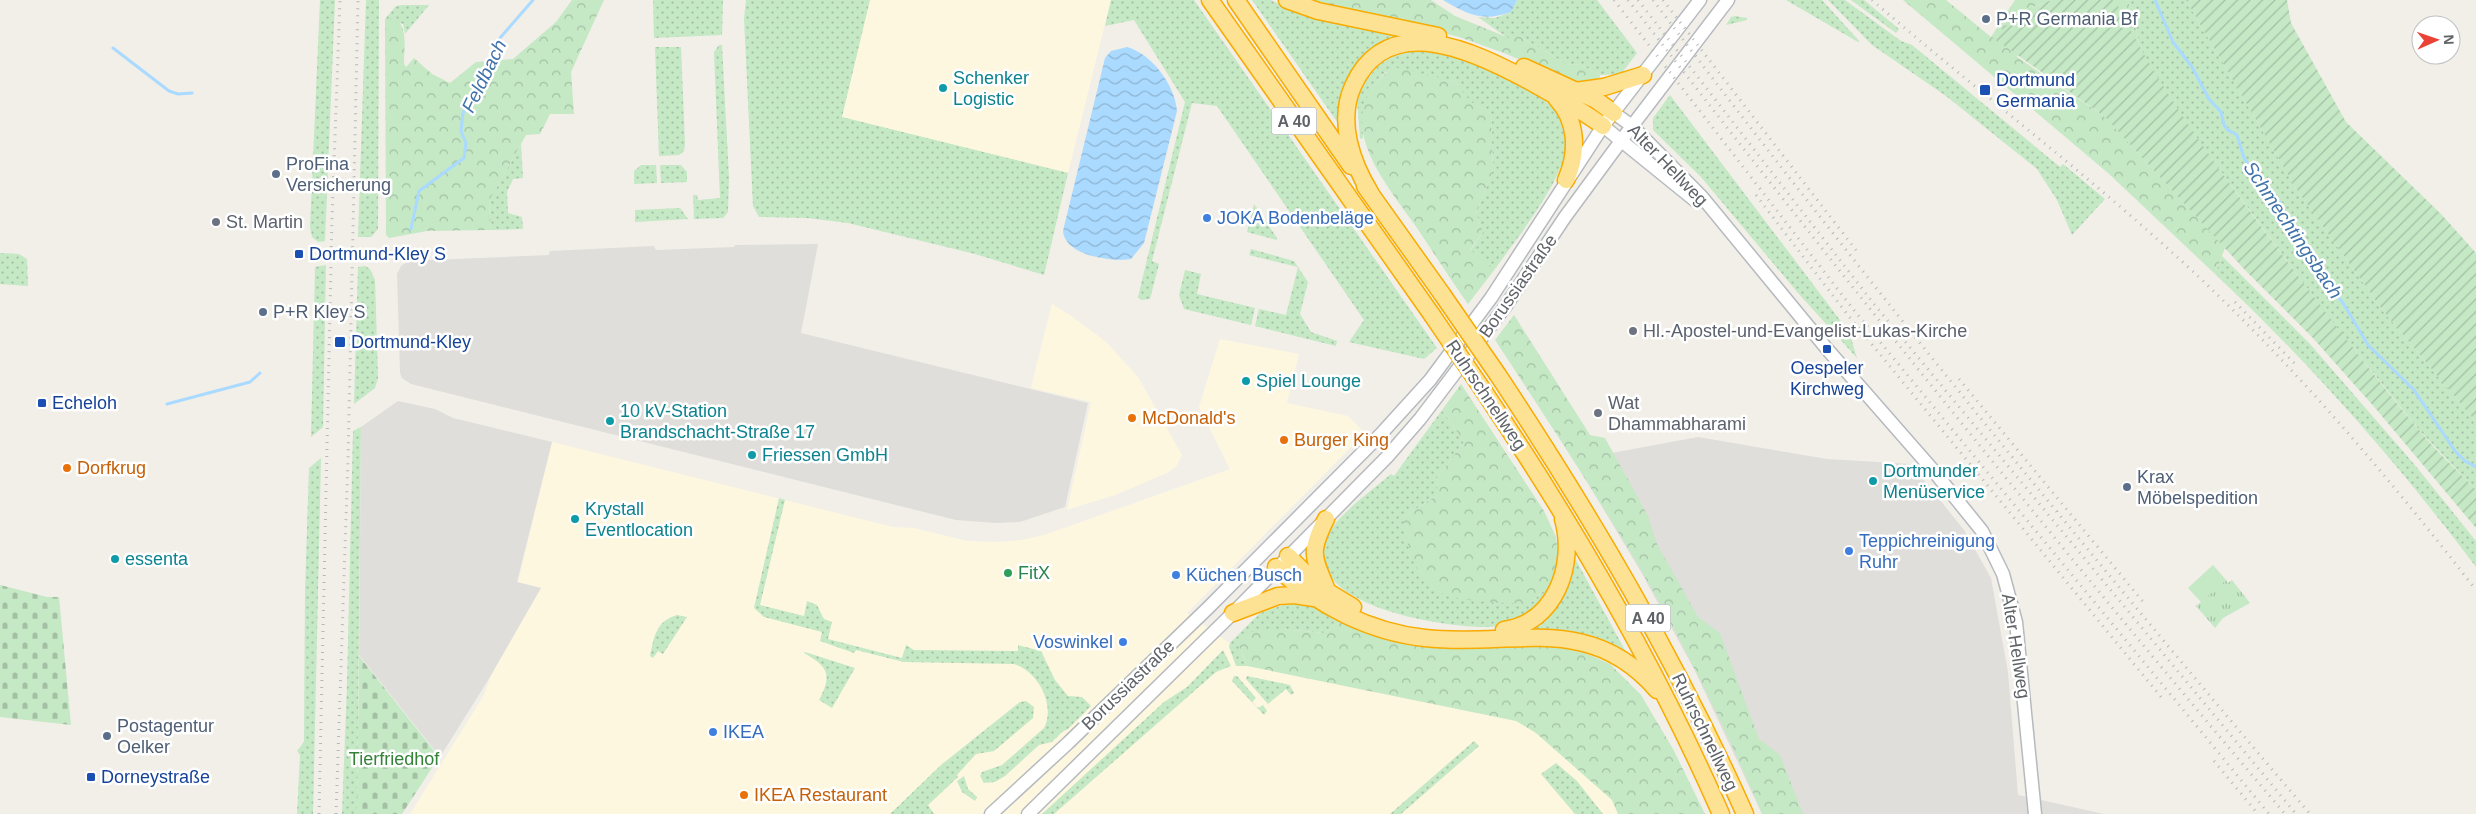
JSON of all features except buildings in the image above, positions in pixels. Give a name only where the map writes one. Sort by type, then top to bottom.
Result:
[{"type":"highway","name":"Ruhrschnellweg","points":[[1210,0],[1432,315],[1552,495],[1624,617],[1678,722],[1722,814]]},
{"type":"highway","name":"Ruhrschnellweg","points":[[1236,0],[1498,375],[1618,564],[1692,702],[1745,814]]},
{"type":"highway","points":[[1287,0],[1318,11],[1459,42],[1489,52],[1600,102],[1614,113]]},
{"type":"highway","points":[[1371,194],[1351,152],[1348,109],[1351,90],[1365,67],[1384,52],[1396,46],[1412,42],[1449,46],[1496,64],[1551,93],[1603,126]]},
{"type":"highway","points":[[1575,91],[1604,87],[1643,75]]},
{"type":"highway","points":[[1551,93],[1562,104],[1570,119],[1573,134],[1573,166],[1566,180]]},
{"type":"highway","points":[[1233,613],[1278,596],[1321,595],[1347,604],[1382,620],[1424,630],[1484,633],[1524,626],[1537,616],[1555,596],[1565,564],[1566,533],[1562,517],[1552,495]]},
{"type":"highway","points":[[1321,595],[1314,550],[1315,541],[1326,519]]},
{"type":"highway","points":[[1282,562],[1321,595],[1368,625],[1423,638],[1463,640],[1536,636],[1559,638],[1590,645],[1615,655],[1641,674],[1658,692],[1678,722]]},
{"type":"main road","name":"Borussiastraße","points":[[991,814],[1076,737],[1209,607],[1384,431],[1430,380],[1491,298],[1566,180],[1603,126],[1700,0]]},
{"type":"main road","name":"Borussiastraße","points":[[1028,814],[1233,613],[1393,450],[1450,380],[1621,140],[1728,0]]},
{"type":"main road","name":"Alter Hellweg","points":[[1614,113],[1632,126],[1702,197],[1718,219],[1827,349],[1972,517],[1994,553],[2010,594],[2017,628],[2035,814]]},
{"type":"main road","name":"Alter Hellweg","points":[[1603,126],[1718,219]]},
{"type":"main road","points":[[1275,540],[1282,562]]},
{"type":"main road","points":[[1262,552],[1282,562]]},
{"type":"shaded area","name":"Schenker Logistic","points":[[869,0],[1111,0],[1068,173],[841,117]]},
{"type":"shaded area","points":[[818,244],[801,333],[1088,403],[1065,507],[1020,522],[996,523],[956,520],[411,384],[402,378],[400,373],[397,274],[401,266],[408,261],[549,255],[550,251],[654,246],[656,250],[734,247],[735,245]]},
{"type":"shaded area","points":[[1052,304],[1106,342],[1138,377],[1182,455],[1176,467],[1167,473],[1115,495],[1067,510],[1091,402],[1031,388]]},
{"type":"shaded area","points":[[1220,339],[1299,354],[1287,403],[1348,416],[1365,433],[1187,613],[1232,645],[1517,711],[1613,796],[1621,814],[410,814],[484,695],[491,675],[541,588],[518,582],[552,442],[893,527],[914,528],[967,541],[998,542],[1021,540],[1044,535],[1230,469],[1199,407]]},
{"type":"shaded area","points":[[398,401],[435,409],[453,418],[552,442],[517,582],[541,588],[490,677],[440,757],[359,655],[361,427]]},
{"type":"shaded area","points":[[1698,437],[1827,459],[1911,464],[1964,530],[1991,578],[2008,672],[2018,795],[2104,814],[1762,814],[1695,671],[1641,572],[1574,460]]},
{"type":"green space","points":[[320,0],[335,0],[325,241],[318,242],[312,237],[310,227]]},
{"type":"green space","points":[[366,0],[379,0],[378,229],[371,237],[358,237]]},
{"type":"green space","points":[[572,0],[604,0],[571,72],[574,114],[550,114],[540,134],[526,135],[489,201],[491,230],[427,231],[389,238],[386,235],[385,19],[396,18],[400,23],[404,34],[404,64],[406,67],[414,58],[432,74],[450,83],[476,62],[513,59],[556,22]]},
{"type":"green space","points":[[653,0],[723,0],[722,35],[654,38]]},
{"type":"green space","points":[[746,0],[870,0],[842,117],[1068,173],[1044,275],[975,254],[848,223],[807,218],[759,217],[753,206],[744,19]]},
{"type":"green space","points":[[1111,0],[1194,0],[1437,348],[1424,359],[1349,342],[1364,320],[1217,106],[1192,103],[1152,261],[1159,264],[1150,299],[1141,300],[1138,297],[1185,102],[1134,20],[1105,26]]},
{"type":"green space","points":[[1252,0],[1271,0],[1283,6],[1405,35],[1375,50],[1354,67],[1342,91],[1340,126]]},
{"type":"green space","points":[[1311,0],[1431,0],[1455,16],[1509,38],[1519,36],[1566,64],[1581,65],[1600,75],[1599,84],[1570,81],[1504,53],[1459,37]]},
{"type":"green space","points":[[1517,0],[1597,0],[1637,53],[1621,74],[1600,75],[1581,65],[1566,64],[1519,36],[1509,39],[1478,17],[1495,18],[1511,12]]},
{"type":"green space","points":[[1786,0],[1822,0],[1860,42],[1858,42]]},
{"type":"green space","points":[[1828,0],[1845,0],[1901,41],[1912,45],[2060,167],[2063,164],[2105,199],[2072,235],[2057,200],[2037,169],[1946,96],[1872,45]]},
{"type":"green space","points":[[1851,0],[1864,0],[1899,29],[1896,33]]},
{"type":"green space","points":[[1903,0],[1946,0],[1991,37],[2015,0],[2052,0],[2031,8],[2017,57],[2105,117],[2225,248],[2215,274],[2108,173]]},
{"type":"green space","points":[[2052,0],[2113,0],[2118,6],[2153,69],[2191,129],[2254,216],[2400,407],[2432,445],[2476,490],[2476,528],[2376,409],[2312,337],[2244,269],[2105,117],[1992,37],[2031,8]]},
{"type":"green space","points":[[2113,0],[2126,0],[2133,10],[2140,50]]},
{"type":"green space","points":[[2126,0],[2186,0],[2297,190],[2384,312],[2476,422],[2476,490],[2420,431],[2333,323],[2183,120],[2140,50],[2133,10]]},
{"type":"green space","points":[[2186,0],[2287,0],[2291,23],[2346,122],[2441,214],[2476,253],[2476,422],[2384,312],[2297,190]]},
{"type":"green space","points":[[429,5],[405,34],[403,24],[385,19],[396,6]]},
{"type":"green space","points":[[1731,17],[1747,18],[1747,20],[1726,25]]},
{"type":"green space","points":[[719,45],[722,45],[729,178],[728,212],[723,218],[694,219],[693,195],[697,195],[698,200],[720,198],[714,52]]},
{"type":"green space","points":[[655,47],[681,47],[685,145],[684,151],[679,155],[659,156]]},
{"type":"green space","points":[[1427,49],[1492,66],[1544,100],[1559,114],[1567,128],[1564,129],[1564,156],[1553,183],[1534,214],[1495,269],[1470,251],[1483,232],[1476,213],[1493,170],[1491,114],[1469,101],[1454,81],[1386,72],[1369,94],[1364,110],[1363,138],[1360,139],[1357,100],[1365,81],[1380,64],[1400,52]]},
{"type":"green space","points":[[1394,67],[1454,81],[1470,101],[1491,114],[1493,170],[1476,213],[1483,232],[1470,250],[1495,269],[1468,304],[1389,189],[1376,168],[1367,147],[1362,126],[1364,106],[1374,86]]},
{"type":"green space","points":[[1670,95],[1849,332],[1857,358],[1798,293],[1701,177],[1653,130],[1653,118]]},
{"type":"green space","points":[[521,144],[523,178],[513,179],[507,192],[508,213],[522,217],[523,229],[491,230],[489,201]]},
{"type":"green space","points":[[641,165],[656,165],[657,183],[634,184],[634,171]]},
{"type":"green space","points":[[660,165],[681,165],[687,172],[687,182],[661,183]]},
{"type":"green space","points":[[1254,204],[1277,238],[1277,240],[1247,232]]},
{"type":"green space","points":[[680,208],[688,219],[635,222],[635,210]]},
{"type":"green space","points":[[1251,249],[1294,261],[1298,267],[1249,255]]},
{"type":"green space","points":[[0,253],[19,254],[27,259],[28,286],[0,284]]},
{"type":"green space","points":[[2222,256],[2310,344],[2414,464],[2476,541],[2476,567],[2352,415],[2251,308],[2215,274]]},
{"type":"green space","points":[[326,265],[323,427],[311,437],[315,267]]},
{"type":"green space","points":[[365,266],[370,269],[375,280],[378,378],[375,388],[354,404],[358,267]]},
{"type":"green space","points":[[1298,267],[1308,282],[1300,314],[1311,332],[1337,341],[1336,346],[1255,326],[1259,309],[1286,315]]},
{"type":"green space","points":[[1185,270],[1201,274],[1197,294],[1255,308],[1251,325],[1184,309],[1179,295]]},
{"type":"green space","points":[[1514,315],[1590,435],[1605,438],[1648,516],[1657,544],[1698,617],[1720,633],[1759,739],[1780,755],[1803,814],[1762,814],[1735,752],[1658,599],[1588,483],[1495,340]]},
{"type":"green space","points":[[1461,384],[1544,511],[1556,537],[1559,562],[1554,582],[1530,603],[1483,602],[1446,595],[1430,585],[1423,577],[1409,548],[1403,517],[1438,495],[1437,478],[1464,442],[1442,410]]},
{"type":"green space","points":[[1442,410],[1464,442],[1437,478],[1438,495],[1403,517],[1439,592],[1476,600],[1530,603],[1554,582],[1539,604],[1530,612],[1504,624],[1489,627],[1443,623],[1413,618],[1383,609],[1356,597],[1335,582],[1324,564],[1325,541],[1329,532],[1354,505],[1391,474],[1394,476]]},
{"type":"green space","points":[[361,427],[357,814],[342,814],[353,431]]},
{"type":"green space","points":[[321,458],[313,814],[297,814],[300,755],[297,751],[304,742],[305,591],[309,468]]},
{"type":"green space","points":[[779,498],[785,500],[760,605],[804,616],[807,601],[817,605],[824,619],[832,622],[828,639],[902,658],[906,645],[914,650],[1018,651],[1018,645],[1041,651],[1055,680],[1068,696],[1082,697],[1091,706],[1068,729],[1052,742],[1039,745],[1005,776],[995,782],[984,783],[980,776],[982,772],[1002,765],[1044,728],[1048,709],[1046,699],[1037,681],[1023,668],[1014,664],[904,662],[856,650],[854,653],[820,641],[822,632],[764,617],[754,608]]},
{"type":"green space","points":[[1571,551],[1632,663],[1528,630]]},
{"type":"green space","points":[[2213,565],[2226,580],[2201,602],[2188,588]]},
{"type":"green space","points":[[2226,580],[2228,583],[2232,580],[2250,603],[2223,618],[2215,628],[2196,606]]},
{"type":"green space","points":[[0,585],[47,597],[59,597],[71,725],[0,717]]},
{"type":"green space","points":[[1283,602],[1312,604],[1343,619],[1325,633],[1280,629],[1241,651],[1247,666],[1236,666],[1229,647],[1230,643],[1260,613],[1283,605]]},
{"type":"green space","points":[[677,615],[687,617],[663,654],[658,651],[653,658],[650,656],[657,631],[664,621]]},
{"type":"green space","points":[[1343,619],[1384,635],[1546,644],[1574,648],[1610,664],[1641,695],[1673,749],[1705,814],[1618,814],[1612,800],[1536,733],[1516,721],[1247,666],[1239,645],[1247,632],[1280,629],[1325,633]]},
{"type":"green space","points":[[1223,650],[1231,666],[1216,672],[1054,814],[1042,814],[1164,702],[1187,687]]},
{"type":"green space","points":[[805,652],[855,668],[832,708],[819,700],[826,684],[826,672],[819,663]]},
{"type":"green space","name":"Tierfriedhof","points":[[359,656],[439,757],[402,814],[357,814]]},
{"type":"green space","points":[[1234,676],[1237,676],[1256,698],[1252,702],[1258,708],[1263,705],[1267,711],[1264,715],[1232,681]]},
{"type":"green space","points":[[1247,676],[1290,685],[1294,693],[1291,695],[1286,689],[1268,704],[1246,679]]},
{"type":"green space","points":[[1026,701],[1034,707],[1033,718],[994,751],[976,754],[957,775],[958,777],[928,805],[934,814],[890,814],[941,765],[1020,702]]},
{"type":"green space","points":[[1474,741],[1479,746],[1401,814],[1390,814]]},
{"type":"green space","points":[[1556,763],[1577,781],[1603,814],[1575,814],[1541,774]]},
{"type":"green space","points":[[964,776],[968,789],[977,797],[975,801],[962,792],[957,781]]},
{"type":"water","points":[[1443,0],[1517,0],[1511,12],[1484,17],[1468,13]]},
{"type":"water","points":[[1127,47],[1145,56],[1161,72],[1172,91],[1177,111],[1144,243],[1131,259],[1123,260],[1091,256],[1080,252],[1066,240],[1063,231],[1105,58],[1111,51]]},
{"type":"waterway","name":"Feldbach","points":[[411,229],[419,191],[464,158],[466,143],[461,131],[463,113],[500,38],[533,0]]},
{"type":"waterway","name":"Schmechtingsbach","points":[[2155,0],[2173,42],[2192,67],[2209,99],[2221,112],[2224,125],[2228,130],[2237,135],[2244,158],[2267,191],[2275,195],[2282,206],[2283,213],[2303,240],[2303,249],[2306,256],[2343,303],[2368,345],[2414,390],[2455,451],[2465,461],[2476,467]]},
{"type":"waterway","points":[[113,48],[169,91],[178,94],[192,93]]},
{"type":"waterway","name":"Feldbach","points":[[167,404],[250,382],[260,373]]},
{"type":"railway","points":[[319,814],[332,218],[340,0]]},
{"type":"railway","points":[[336,814],[348,459],[358,0]]},
{"type":"railway","points":[[1614,0],[1853,309],[2269,814]]},
{"type":"railway","points":[[1628,0],[1952,411],[2285,814]]},
{"type":"railway","points":[[1638,0],[1874,304],[2296,814]]},
{"type":"railway","points":[[1653,0],[1812,207],[1976,412],[2310,814]]},
{"type":"railway","points":[[1663,0],[1859,254]]},
{"type":"railway","points":[[1872,0],[2110,198],[2187,266],[2265,342],[2374,463],[2476,590]]},
{"type":"railway","points":[[1756,195],[1847,314],[2161,697]]},
{"type":"railway","points":[[2235,302],[2298,367]]},
{"type":"railway","points":[[1959,379],[2144,603]]},
{"type":"railway","points":[[2214,761],[2258,814]]},
{"type":"place","name":"P+R Germania Bf","points":[[1986,19]]},
{"type":"place","name":"Schenker Logistic","points":[[943,88]]},
{"type":"place","name":"Dortmund Germania","points":[[1985,90]]},
{"type":"place","name":"ProFina Versicherung","points":[[276,174]]},
{"type":"place","name":"JOKA Bodenbeläge","points":[[1207,218]]},
{"type":"place","name":"St. Martin","points":[[216,222]]},
{"type":"place","name":"Dortmund-Kley S","points":[[299,254]]},
{"type":"place","name":"P+R Kley S","points":[[263,312]]},
{"type":"place","name":"Hl.-Apostel-und-Evangelist-Lukas-Kirche","points":[[1633,331]]},
{"type":"place","name":"Dortmund-Kley","points":[[340,342]]},
{"type":"place","name":"Oespeler Kirchweg","points":[[1827,349]]},
{"type":"place","name":"Spiel Lounge","points":[[1246,381]]},
{"type":"place","name":"Echeloh","points":[[42,403]]},
{"type":"place","name":"Wat Dhammabharami","points":[[1598,413]]},
{"type":"place","name":"McDonald's","points":[[1132,418]]},
{"type":"place","name":"10 kV-Station Brandschacht-Straße 17","points":[[610,421]]},
{"type":"place","name":"Burger King","points":[[1284,440]]},
{"type":"place","name":"Friessen GmbH","points":[[752,455]]},
{"type":"place","name":"Dorfkrug","points":[[67,468]]},
{"type":"place","name":"Dortmunder Menüservice","points":[[1873,481]]},
{"type":"place","name":"Krax Möbelspedition","points":[[2127,487]]},
{"type":"place","name":"Krystall Eventlocation","points":[[575,519]]},
{"type":"place","name":"Teppichreinigung Ruhr","points":[[1849,551]]},
{"type":"place","name":"essenta","points":[[115,559]]},
{"type":"place","name":"FitX","points":[[1008,573]]},
{"type":"place","name":"Küchen Busch","points":[[1176,575]]},
{"type":"place","name":"Voswinkel","points":[[1123,642]]},
{"type":"place","name":"IKEA","points":[[713,732]]},
{"type":"place","name":"Postagentur Oelker","points":[[107,736]]},
{"type":"place","name":"Dorneystraße","points":[[91,777]]},
{"type":"place","name":"IKEA Restaurant","points":[[744,795]]}]
